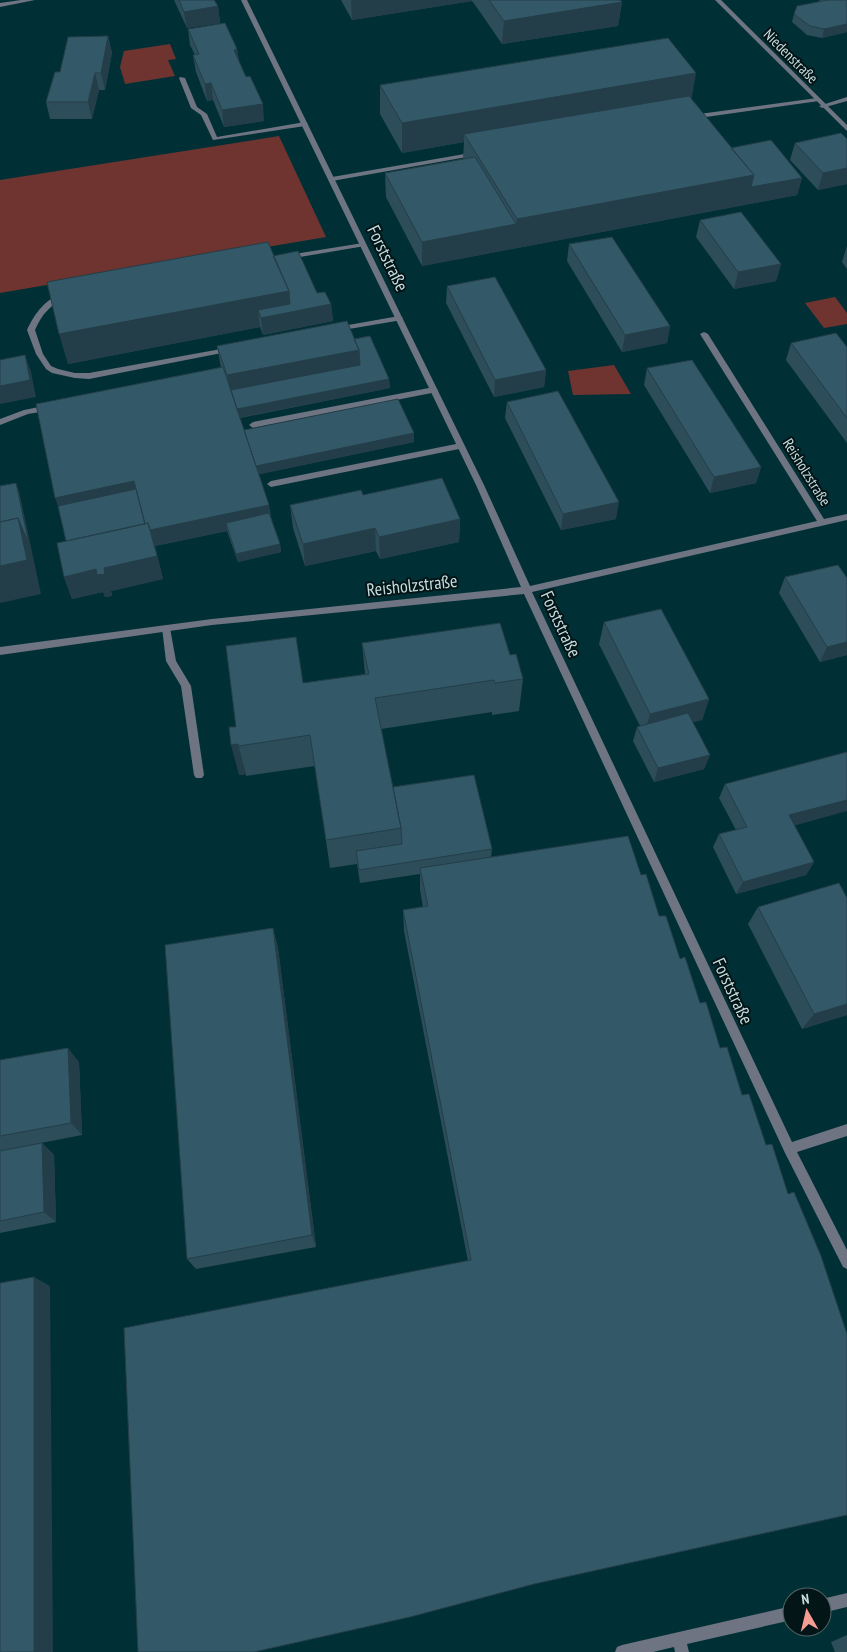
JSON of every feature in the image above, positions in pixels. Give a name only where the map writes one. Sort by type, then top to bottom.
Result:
[{"type":"street","points":[[0,5],[32,0]]},
{"type":"street","name":"Forststraße","points":[[244,0],[461,446],[789,1150],[847,1263]]},
{"type":"street","name":"Niedenstraße","points":[[718,0],[847,128]]},
{"type":"street","points":[[182,78],[194,108],[204,114],[215,139],[305,124]]},
{"type":"street","points":[[687,118],[847,99]]},
{"type":"street","points":[[332,179],[482,153]]},
{"type":"street","points":[[284,258],[363,245]]},
{"type":"street","points":[[70,292],[49,302],[37,317],[31,330],[40,358],[51,371],[65,375],[89,376],[240,348]]},
{"type":"street","points":[[331,331],[399,318]]},
{"type":"street","name":"Reisholzstraße","points":[[704,334],[822,522]]},
{"type":"street","points":[[253,425],[434,390]]},
{"type":"street","points":[[0,422],[27,412],[57,406]]},
{"type":"street","points":[[271,484],[461,446]]},
{"type":"street","name":"Reisholzstraße","points":[[0,651],[166,628],[527,590],[847,517]]},
{"type":"street","points":[[166,628],[171,661],[186,686],[199,775]]},
{"type":"street","points":[[789,1150],[847,1130]]},
{"type":"street","points":[[832,1604],[847,1600]]},
{"type":"street","points":[[622,1652],[681,1645],[782,1616]]},
{"type":"shaded area","points":[[170,44],[176,59],[168,60],[175,76],[125,84],[120,67],[124,51]]},
{"type":"shaded area","points":[[279,136],[326,237],[0,293],[0,180]]},
{"type":"shaded area","points":[[835,297],[847,313],[847,324],[824,328],[805,303]]},
{"type":"shaded area","points":[[614,365],[631,394],[573,395],[568,371]]},
{"type":"building","points":[[179,0],[214,0],[218,6],[184,12]]},
{"type":"building","points":[[489,0],[620,0],[622,2],[504,21]]},
{"type":"building","points":[[828,0],[847,0],[847,24],[824,29],[810,26],[794,14],[797,6]]},
{"type":"building","points":[[225,23],[237,49],[234,50],[246,77],[250,76],[263,104],[222,110],[211,83],[205,84],[193,55],[199,54],[188,29]]},
{"type":"building","points":[[108,36],[101,73],[95,73],[88,102],[46,102],[55,72],[60,72],[68,37]]},
{"type":"building","points":[[668,38],[696,73],[402,123],[380,85]]},
{"type":"building","points":[[689,96],[754,175],[517,219],[464,134]]},
{"type":"building","points":[[841,133],[847,139],[847,168],[823,173],[795,143]]},
{"type":"building","points":[[771,140],[802,178],[751,187],[754,175],[731,148]]},
{"type":"building","points":[[475,157],[516,224],[422,242],[385,173]]},
{"type":"building","points":[[741,212],[781,264],[738,272],[700,220]]},
{"type":"building","points":[[612,237],[670,326],[625,335],[569,244]]},
{"type":"building","points":[[268,242],[289,291],[59,334],[47,282]]},
{"type":"building","points":[[298,251],[317,293],[325,292],[331,304],[261,318],[258,310],[290,304],[289,291],[273,256]]},
{"type":"building","points":[[495,277],[546,370],[495,380],[447,286]]},
{"type":"building","points":[[347,321],[359,350],[227,375],[217,346]]},
{"type":"building","points":[[836,333],[847,347],[847,418],[791,343]]},
{"type":"building","points":[[370,336],[389,379],[237,409],[231,390],[360,365],[359,350],[354,339]]},
{"type":"building","points":[[25,355],[30,380],[0,386],[0,360]]},
{"type":"building","points":[[692,360],[761,467],[714,477],[647,368]]},
{"type":"building","points":[[223,367],[269,505],[150,530],[148,523],[145,524],[134,481],[55,498],[36,404]]},
{"type":"building","points":[[558,391],[619,502],[563,514],[507,402]]},
{"type":"building","points":[[398,399],[414,433],[256,466],[244,430]]},
{"type":"building","points":[[442,478],[460,519],[379,537],[375,528],[303,544],[290,505],[361,490],[363,495]]},
{"type":"building","points":[[16,483],[29,544],[18,518],[0,522],[0,486]]},
{"type":"building","points":[[136,489],[145,524],[66,541],[58,506]]},
{"type":"building","points":[[269,513],[280,544],[236,554],[226,523]]},
{"type":"building","points":[[18,518],[27,560],[0,566],[0,522]]},
{"type":"building","points":[[148,523],[157,556],[104,568],[105,574],[97,575],[96,569],[64,577],[57,543]]},
{"type":"building","points":[[838,565],[847,578],[847,642],[827,647],[785,577]]},
{"type":"building","points":[[661,609],[709,699],[650,714],[604,622]]},
{"type":"building","points":[[500,623],[510,655],[516,654],[523,679],[495,683],[494,680],[375,698],[401,828],[326,840],[310,735],[239,746],[238,744],[231,745],[229,727],[236,727],[226,646],[296,637],[303,683],[369,674],[362,643]]},
{"type":"building","points":[[688,713],[710,755],[658,768],[637,727]]},
{"type":"building","points":[[847,752],[847,800],[789,815],[814,862],[743,882],[719,834],[747,827],[725,784]]},
{"type":"building","points":[[474,775],[492,849],[359,870],[356,851],[402,844],[401,828],[393,787]]},
{"type":"building","points":[[628,836],[641,875],[646,874],[659,916],[666,916],[680,959],[685,957],[700,1003],[706,1002],[720,1048],[727,1047],[742,1095],[749,1094],[766,1145],[772,1144],[788,1194],[794,1192],[821,1256],[847,1334],[847,1515],[534,1584],[410,1617],[254,1652],[138,1652],[124,1328],[471,1260],[403,910],[428,906],[420,868]]},
{"type":"building","points":[[839,883],[847,898],[847,1004],[814,1014],[758,907]]},
{"type":"building","points":[[273,928],[312,1235],[187,1259],[165,945]]},
{"type":"building","points":[[68,1048],[71,1123],[0,1136],[0,1060]]},
{"type":"building","points":[[42,1143],[44,1212],[0,1221],[0,1151]]},
{"type":"building","points":[[34,1277],[34,1652],[0,1652],[0,1283]]}]
